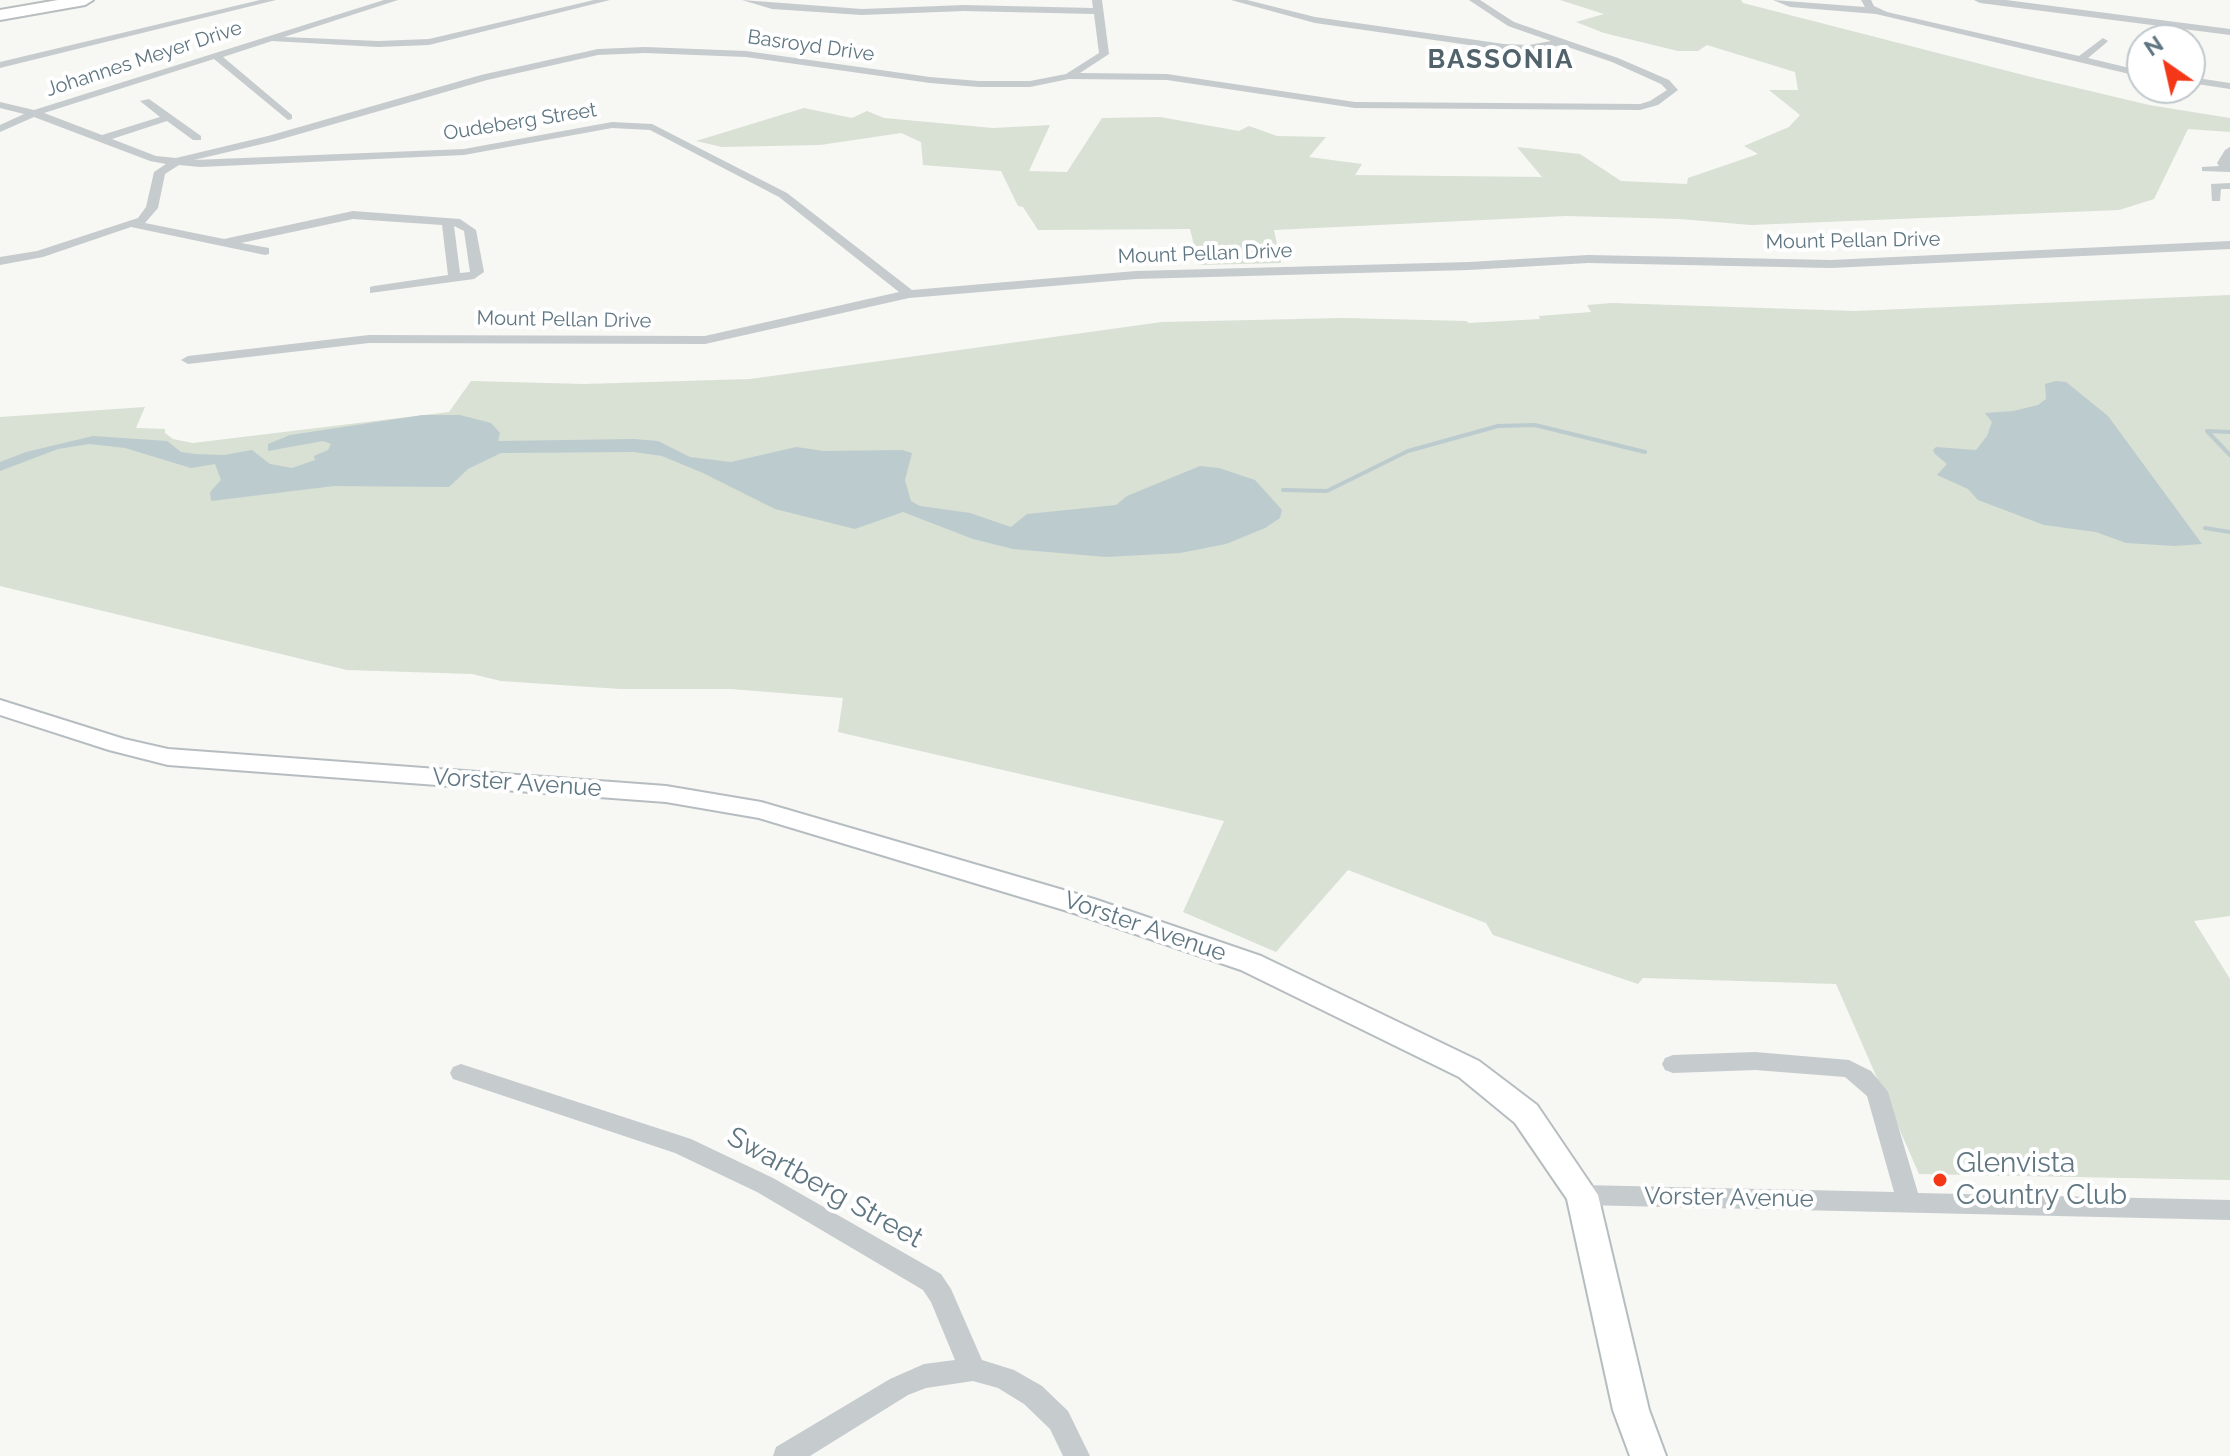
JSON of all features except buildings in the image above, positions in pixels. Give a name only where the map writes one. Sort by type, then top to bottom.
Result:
[{"type":"highway","points":[[0,7],[38,0]]},
{"type":"highway","points":[[0,15],[85,0]]},
{"type":"main road","name":"Vorster Avenue","points":[[0,707],[118,745],[168,757],[634,791],[712,801],[792,818],[1057,898],[1251,963],[1469,1069],[1526,1114],[1582,1195]]},
{"type":"main road","points":[[1582,1195],[1631,1410],[1648,1456]]},
{"type":"street","points":[[0,65],[271,0]]},
{"type":"street","name":"Johannes Meyer Drive","points":[[0,129],[34,113],[393,0]]},
{"type":"street","points":[[261,40],[424,43],[605,0]]},
{"type":"street","points":[[747,0],[764,5],[855,11],[1098,6],[1104,54],[1069,76]]},
{"type":"street","points":[[1236,0],[1315,20],[1511,48],[1564,42]]},
{"type":"street","points":[[1474,0],[1514,26],[1564,42]]},
{"type":"street","points":[[1778,0],[1790,4],[1876,11],[2126,70]]},
{"type":"street","points":[[1866,0],[1867,5],[1876,11]]},
{"type":"street","points":[[1980,0],[2230,32]]},
{"type":"street","points":[[2031,0],[2230,25]]},
{"type":"street","points":[[2080,60],[2103,41]]},
{"type":"street","name":"Basroyd Drive","points":[[172,163],[281,137],[485,77],[609,51],[746,54],[979,84],[1030,84],[1069,76],[1176,77],[1368,105],[1640,107],[1654,103],[1673,88],[1665,82],[1564,42]]},
{"type":"street","points":[[215,55],[288,117]]},
{"type":"street","points":[[2206,82],[2230,86]]},
{"type":"street","points":[[145,101],[197,138]]},
{"type":"street","name":"Oudeberg Street","points":[[0,105],[34,113],[172,163],[240,164],[464,152],[606,126],[647,126],[682,140],[783,195],[909,294]]},
{"type":"street","points":[[102,139],[167,118]]},
{"type":"street","points":[[2206,169],[2228,169],[2223,163],[2230,150]]},
{"type":"street","points":[[0,261],[39,254],[132,224],[150,214],[159,175],[172,163]]},
{"type":"street","points":[[2216,199],[2215,186],[2230,186]]},
{"type":"street","points":[[223,243],[353,215],[460,223],[470,230],[478,272],[455,279],[374,290]]},
{"type":"street","points":[[448,222],[455,279]]},
{"type":"street","points":[[132,224],[265,251]]},
{"type":"street","name":"Mount Pellan Drive","points":[[188,360],[369,339],[705,340],[909,294],[1184,274],[1469,266],[1588,259],[1831,264],[2230,245]]},
{"type":"street","points":[[1673,1064],[1801,1063],[1849,1069],[1863,1077],[1877,1092],[1909,1203]]},
{"type":"street","name":"Swartberg Street","points":[[461,1073],[683,1146],[765,1185],[932,1282],[942,1297],[958,1341],[973,1369]]},
{"type":"street","name":"Vorster Avenue","points":[[1582,1195],[2230,1210]]},
{"type":"street","points":[[786,1456],[899,1387],[924,1376],[973,1369],[1005,1378],[1033,1395],[1059,1420],[1077,1456]]},
{"type":"shaded area","points":[[1560,0],[1741,0],[1743,3],[2126,100],[2126,104],[2145,104],[2230,118],[2230,132],[2188,129],[2154,199],[2119,210],[1751,225],[1680,219],[1566,216],[1274,230],[1281,263],[1199,265],[1190,229],[1038,230],[1023,207],[1018,206],[1001,171],[923,165],[921,142],[901,133],[820,145],[722,147],[696,141],[804,108],[852,118],[867,111],[884,118],[993,128],[1050,125],[1029,171],[1067,172],[1102,118],[1160,117],[1239,131],[1249,126],[1277,136],[1326,137],[1309,157],[1362,164],[1355,175],[1542,177],[1517,147],[1580,154],[1621,181],[1687,184],[1688,178],[1758,154],[1744,146],[1789,127],[1800,115],[1769,90],[1798,90],[1795,72],[1707,45],[1698,51],[1678,51],[1604,33],[1576,22],[1604,14]]},
{"type":"shaded area","name":"Glenvista Country Club","points":[[2230,295],[2230,916],[2194,921],[2230,979],[2230,1180],[1919,1174],[1836,984],[1643,978],[1638,984],[1493,935],[1486,923],[1348,870],[1276,952],[1183,912],[1224,821],[838,732],[843,698],[731,689],[620,689],[501,681],[472,674],[347,670],[0,586],[0,417],[145,407],[136,428],[165,429],[165,433],[173,439],[193,443],[449,412],[471,381],[584,384],[750,379],[1162,322],[1343,318],[1469,323],[1591,312],[1587,305],[1612,303],[1855,311]]},
{"type":"shaded area","points":[[2066,382],[2108,416],[2202,544],[2126,543],[2096,532],[2044,525],[1978,500],[1968,489],[1937,475],[1947,464],[1935,454],[1933,450],[1936,447],[1976,450],[1987,436],[1992,422],[1985,413],[2038,405],[2046,399],[2045,384]]},
{"type":"shaded area","points":[[423,415],[460,415],[491,423],[500,433],[498,441],[658,441],[690,457],[731,462],[796,447],[824,451],[902,450],[912,453],[905,480],[911,501],[920,506],[970,513],[1011,527],[1027,514],[1116,505],[1127,496],[1200,466],[1219,468],[1255,480],[1282,510],[1280,518],[1265,528],[1226,544],[1180,553],[1106,557],[1013,549],[973,539],[903,512],[855,529],[775,509],[662,456],[634,452],[501,453],[468,469],[449,487],[334,486],[211,501],[210,492],[221,480],[215,464],[191,468],[125,448],[89,444],[58,449],[0,471],[0,462],[26,452],[93,436],[167,441],[181,452],[195,454],[224,455],[252,450],[270,464],[292,468],[315,460],[314,456],[328,450],[331,444],[323,441],[268,451],[268,444],[290,435]]},
{"type":"waterway","points":[[1283,490],[1327,491],[1408,451],[1498,426],[1535,425],[1645,452]]},
{"type":"waterway","points":[[2230,432],[2207,431],[2230,455]]},
{"type":"waterway","points":[[2205,528],[2230,532]]},
{"type":"place","name":"Glenvista Country Club","points":[[1940,1180]]},
{"type":"district","name":"BASSONIA","points":[[1501,60]]}]
